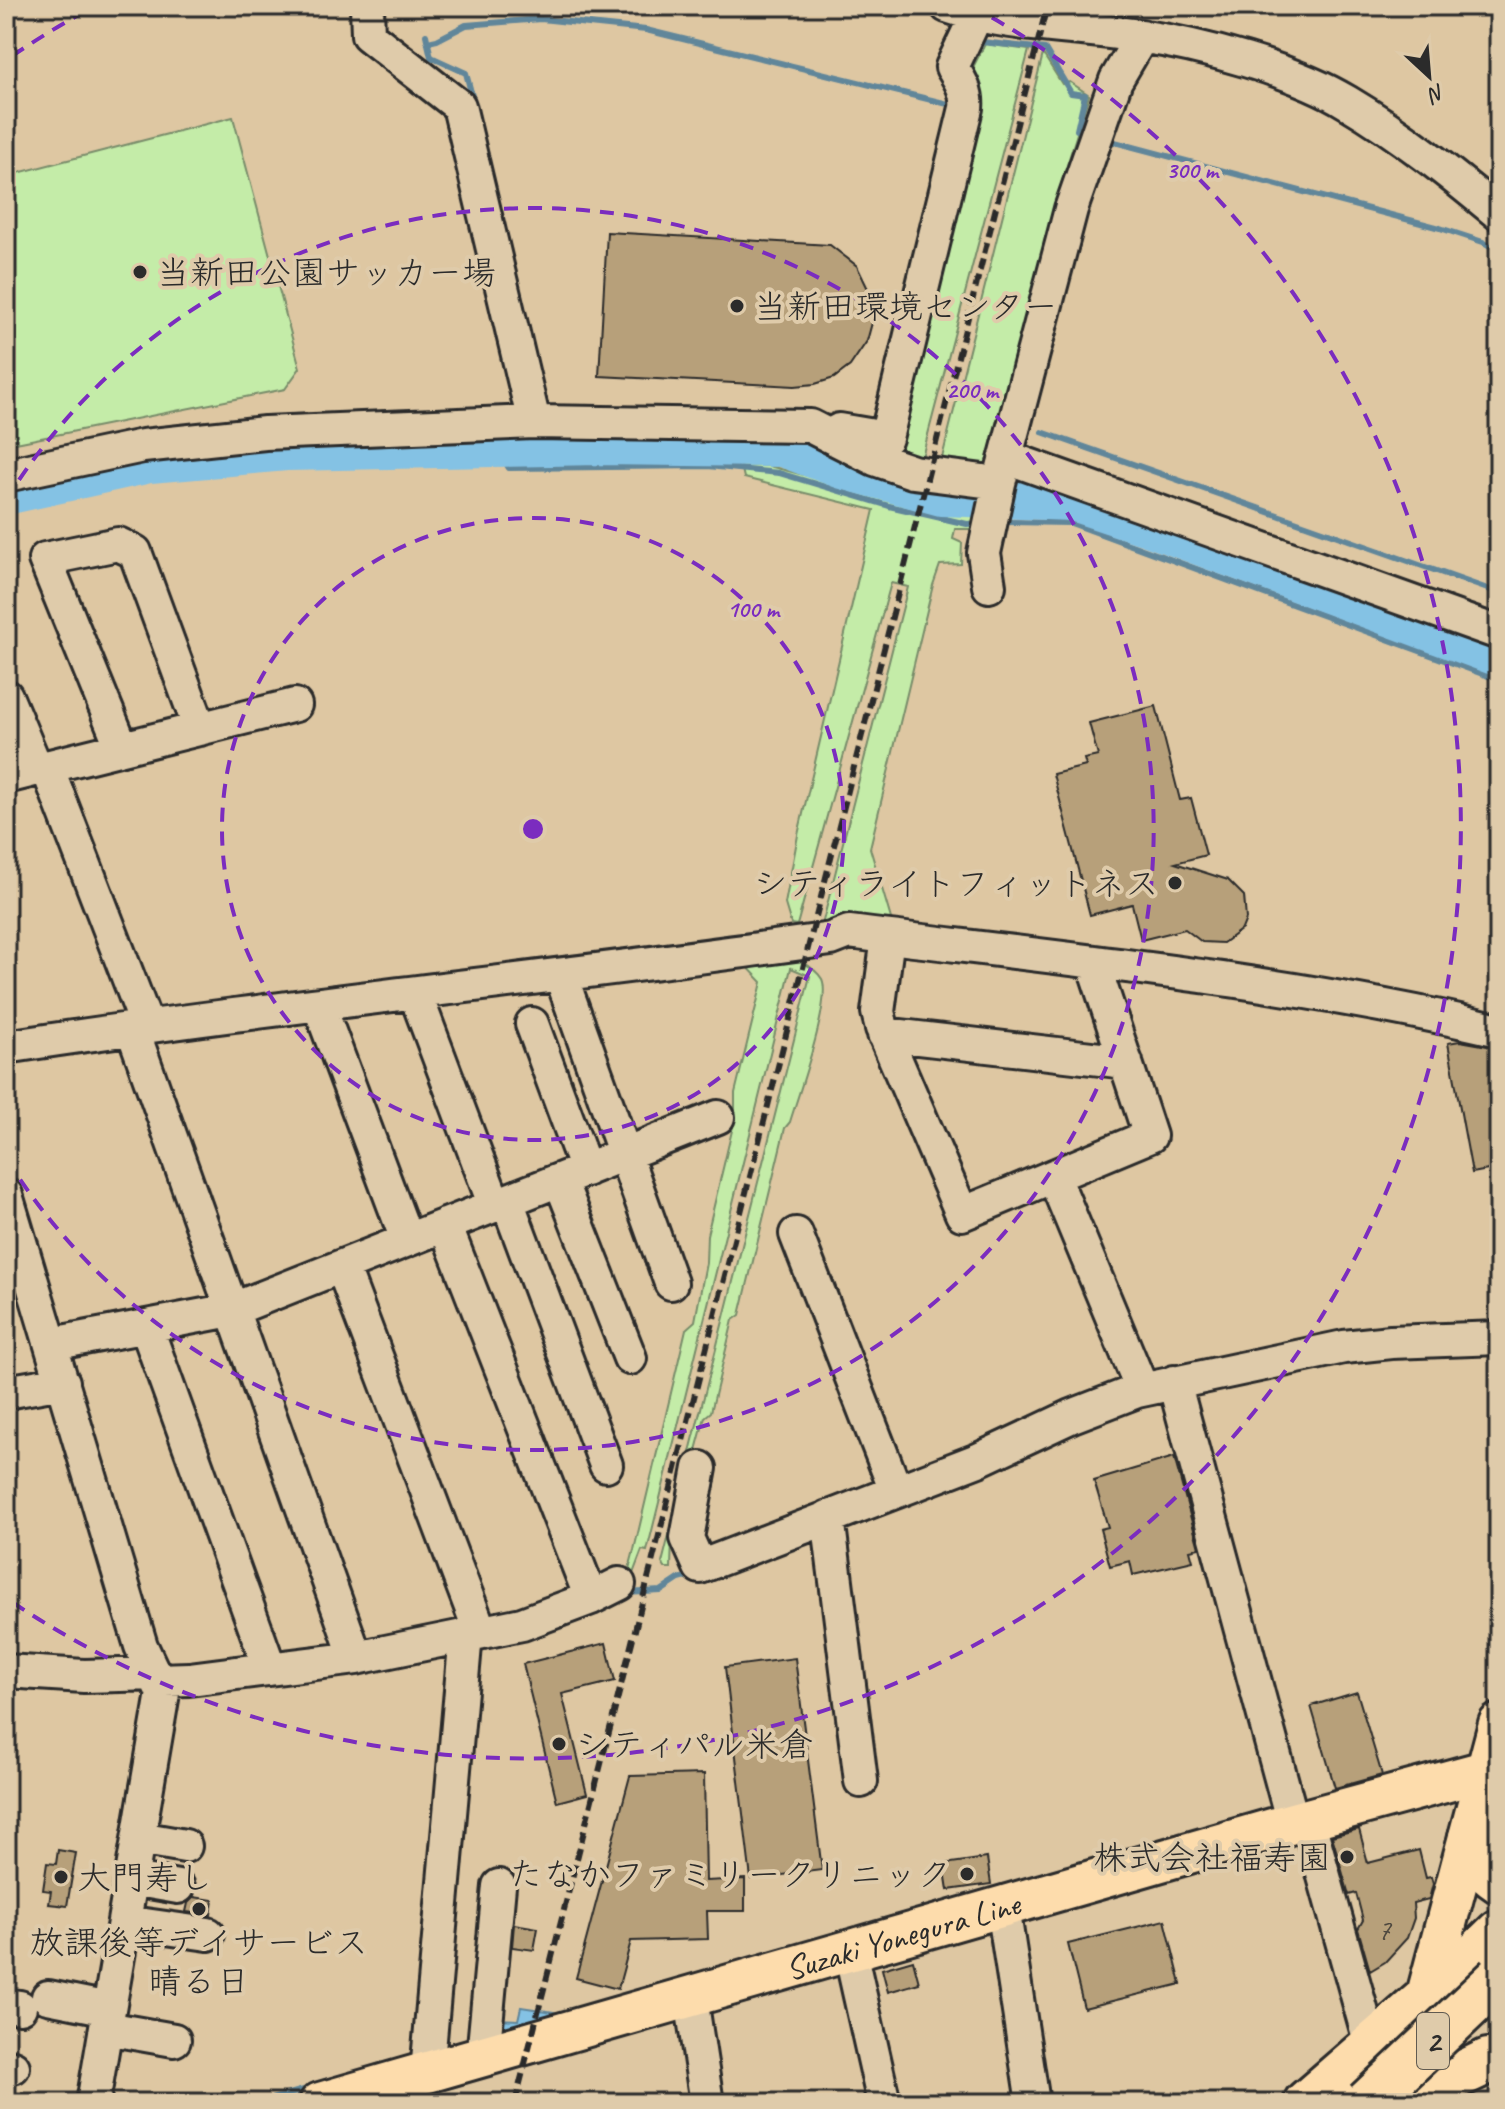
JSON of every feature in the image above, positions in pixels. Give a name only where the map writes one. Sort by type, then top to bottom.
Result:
[{"type":"highway","points":[[1306,2103],[1403,2041],[1499,1932]]},
{"type":"highway","name":"2","points":[[1367,2103],[1499,1978]]},
{"type":"highway","name":"2","points":[[1403,2041],[1499,2014]]},
{"type":"highway","points":[[1403,2041],[1409,2075],[1427,2082],[1443,2080],[1494,2056]]},
{"type":"highway","points":[[1441,2103],[1494,2056]]},
{"type":"main road","points":[[1360,2103],[1403,2041],[1492,1769],[1499,1724]]},
{"type":"main road","name":"Suzaki Yonegura Line","points":[[320,2103],[428,2061],[484,2045],[691,1998],[1301,1821],[1492,1769]]},
{"type":"main road","points":[[1469,1837],[1474,1859],[1483,1872],[1499,1883]]},
{"type":"main road","points":[[1451,2103],[1494,2056]]},
{"type":"street","points":[[367,6],[368,35],[459,106],[543,422]]},
{"type":"street","points":[[6,475],[143,446],[265,433],[543,422],[810,426],[886,438],[966,108],[967,98],[952,67],[961,11],[1142,36],[1224,55],[1307,82],[1347,102],[1385,128],[1447,171],[1499,214]]},
{"type":"street","points":[[989,586],[984,553],[989,530],[1071,209],[1116,80],[1142,36]]},
{"type":"street","points":[[810,426],[875,459],[913,472],[1001,476],[1499,633]]},
{"type":"street","points":[[122,748],[45,559],[118,544],[135,552],[200,729]]},
{"type":"street","points":[[6,696],[42,769],[140,1027],[231,1310],[356,1658]]},
{"type":"street","points":[[6,777],[295,705]]},
{"type":"street","points":[[6,1047],[140,1027],[561,976],[831,939],[849,932],[1300,989],[1409,1009],[1499,1030]]},
{"type":"street","points":[[888,937],[878,1012],[884,1034],[962,1214],[1150,1136],[1093,963]]},
{"type":"street","points":[[561,976],[671,1283]]},
{"type":"street","points":[[415,993],[606,1465]]},
{"type":"street","points":[[319,1005],[407,1240]]},
{"type":"street","points":[[532,1024],[573,1175],[630,1358]]},
{"type":"street","points":[[884,1034],[1126,1062]]},
{"type":"street","points":[[52,1344],[231,1310],[718,1117]]},
{"type":"street","points":[[1054,1177],[1142,1389]]},
{"type":"street","points":[[6,1195],[141,1646],[163,1693],[93,2103]]},
{"type":"street","points":[[6,1671],[189,1679],[356,1658],[522,1624],[605,1591],[445,1225]]},
{"type":"street","points":[[796,1234],[896,1491]]},
{"type":"street","points":[[342,1266],[473,1632],[428,2061]]},
{"type":"street","points":[[146,1326],[270,1669]]},
{"type":"street","points":[[700,1468],[687,1538],[700,1567],[828,1523],[896,1491],[978,1460],[1072,1416],[1142,1389],[1176,1389],[1344,1347],[1499,1338]]},
{"type":"street","points":[[6,1392],[63,1382]]},
{"type":"street","points":[[1176,1389],[1301,1821],[1403,2041]]},
{"type":"street","points":[[828,1523],[861,1781]]},
{"type":"street","points":[[139,1838],[185,1846]]},
{"type":"street","points":[[132,1879],[178,1887]]},
{"type":"street","points":[[484,2045],[499,1886]]},
{"type":"street","points":[[1003,1907],[1033,2103]]},
{"type":"street","points":[[124,1922],[208,1934]]},
{"type":"street","points":[[850,1951],[884,2103]]},
{"type":"street","points":[[691,1998],[707,2103]]},
{"type":"street","points":[[25,2003],[108,2018],[174,2040]]},
{"type":"green space","points":[[985,44],[1029,50],[921,461],[897,456],[977,102],[967,79]]},
{"type":"green space","points":[[1043,54],[1062,84],[1070,82],[1089,95],[1058,194],[988,471],[939,470]]},
{"type":"green space","name":"当新田公園サッカー場","points":[[233,117],[300,368],[285,389],[6,445],[6,176]]},
{"type":"green space","points":[[741,465],[769,466],[951,513],[976,513],[971,529],[955,529],[953,539],[962,543],[961,564],[940,565],[933,585],[870,848],[894,929],[822,925],[908,587],[891,583],[797,925],[791,924],[785,904],[798,835],[874,510],[744,478]]},
{"type":"green space","points":[[798,959],[822,979],[824,990],[813,1049],[790,1122],[785,1128],[740,1315],[733,1320],[711,1412],[705,1417],[672,1539],[671,1568],[665,1568],[662,1563],[810,976],[791,968],[647,1551],[642,1550],[631,1579],[628,1573],[686,1329],[695,1321],[706,1263],[707,1235],[735,1118],[735,1093],[762,982],[741,960]]},
{"type":"water","points":[[521,2007],[560,2013],[562,2019],[496,2040],[497,2019],[518,2020]]},
{"type":"building","name":"当新田環境センター","points":[[607,232],[830,245],[857,266],[870,293],[873,319],[867,341],[850,366],[834,378],[815,384],[795,386],[599,376]]},
{"type":"building","points":[[1156,706],[1180,800],[1191,798],[1206,855],[1175,863],[1228,880],[1244,896],[1246,919],[1242,929],[1223,943],[1202,942],[1185,929],[1141,940],[1132,904],[1090,915],[1053,774],[1086,766],[1084,759],[1098,756],[1089,723]]},
{"type":"building","points":[[1460,1041],[1499,1048],[1499,1168],[1472,1173],[1448,1043]]},
{"type":"building","points":[[1174,1457],[1199,1548],[1190,1550],[1193,1561],[1133,1575],[1130,1561],[1110,1566],[1100,1529],[1108,1527],[1094,1481]]},
{"type":"building","name":"シティパル米倉","points":[[606,1643],[615,1681],[562,1694],[587,1794],[557,1802],[523,1664]]},
{"type":"building","points":[[795,1658],[822,1870],[751,1879],[725,1667]]},
{"type":"building","points":[[1357,1692],[1382,1775],[1335,1788],[1311,1706]]},
{"type":"building","points":[[704,1774],[706,1881],[745,1879],[745,1911],[707,1911],[708,1939],[631,1941],[618,1989],[576,1978],[630,1776]]},
{"type":"building","points":[[1359,1829],[1368,1863],[1419,1850],[1426,1878],[1431,1877],[1433,1884],[1429,1899],[1413,1903],[1414,1918],[1407,1938],[1385,1962],[1370,1971],[1358,1929],[1363,1920],[1356,1893],[1349,1895],[1332,1836]]},
{"type":"building","points":[[58,1850],[76,1853],[67,1906],[49,1904],[51,1891],[43,1890],[47,1863],[56,1864]]},
{"type":"building","name":"たなかファミリークリニック","points":[[987,1858],[991,1884],[948,1890],[944,1864]]},
{"type":"building","name":"放課後等デイサービス 晴る日","points":[[194,1897],[213,1900],[211,1915],[186,1912],[188,1903]]},
{"type":"building","points":[[1165,1920],[1181,1984],[1084,2008],[1068,1944]]},
{"type":"building","points":[[514,1924],[538,1928],[534,1950],[512,1947]]},
{"type":"building","points":[[913,1960],[919,1983],[888,1992],[882,1969]]},
{"type":"waterway","points":[[428,42],[466,25],[541,19],[646,30],[948,104],[954,94]]},
{"type":"waterway","points":[[426,35],[431,57],[466,73],[474,104]]},
{"type":"waterway","points":[[978,49],[982,42],[1045,49],[1071,93],[1085,95],[1077,130],[1081,131]]},
{"type":"waterway","points":[[1107,140],[1440,228],[1483,242],[1499,251]]},
{"type":"waterway","points":[[548,431],[552,447]]},
{"type":"waterway","points":[[1042,432],[1499,593]]},
{"type":"waterway","points":[[6,496],[150,464],[286,452],[599,446],[782,448],[842,470],[941,497],[1072,502],[1499,658]]},
{"type":"waterway","points":[[496,448],[509,468],[708,466],[779,473],[889,506],[967,524],[979,523]]},
{"type":"waterway","points":[[1003,522],[1071,523],[1499,680]]},
{"type":"waterway","points":[[626,1593],[661,1591],[679,1579],[694,1575]]},
{"type":"waterway","points":[[257,2103],[311,2088]]},
{"type":"railway","points":[[515,2103],[1047,6]]},
{"type":"place","name":"当新田公園サッカー場","points":[[140,272]]},
{"type":"place","name":"当新田環境センター","points":[[737,306]]},
{"type":"place","name":"シティライトフィットネス","points":[[1175,883]]},
{"type":"place","name":"シティパル米倉","points":[[559,1744]]},
{"type":"place","name":"株式会社福寿園","points":[[1347,1857]]},
{"type":"place","name":"たなかファミリークリニック","points":[[967,1874]]},
{"type":"place","name":"大門寿し","points":[[61,1877]]},
{"type":"place","name":"放課後等デイサービス 晴る日","points":[[199,1909]]}]
